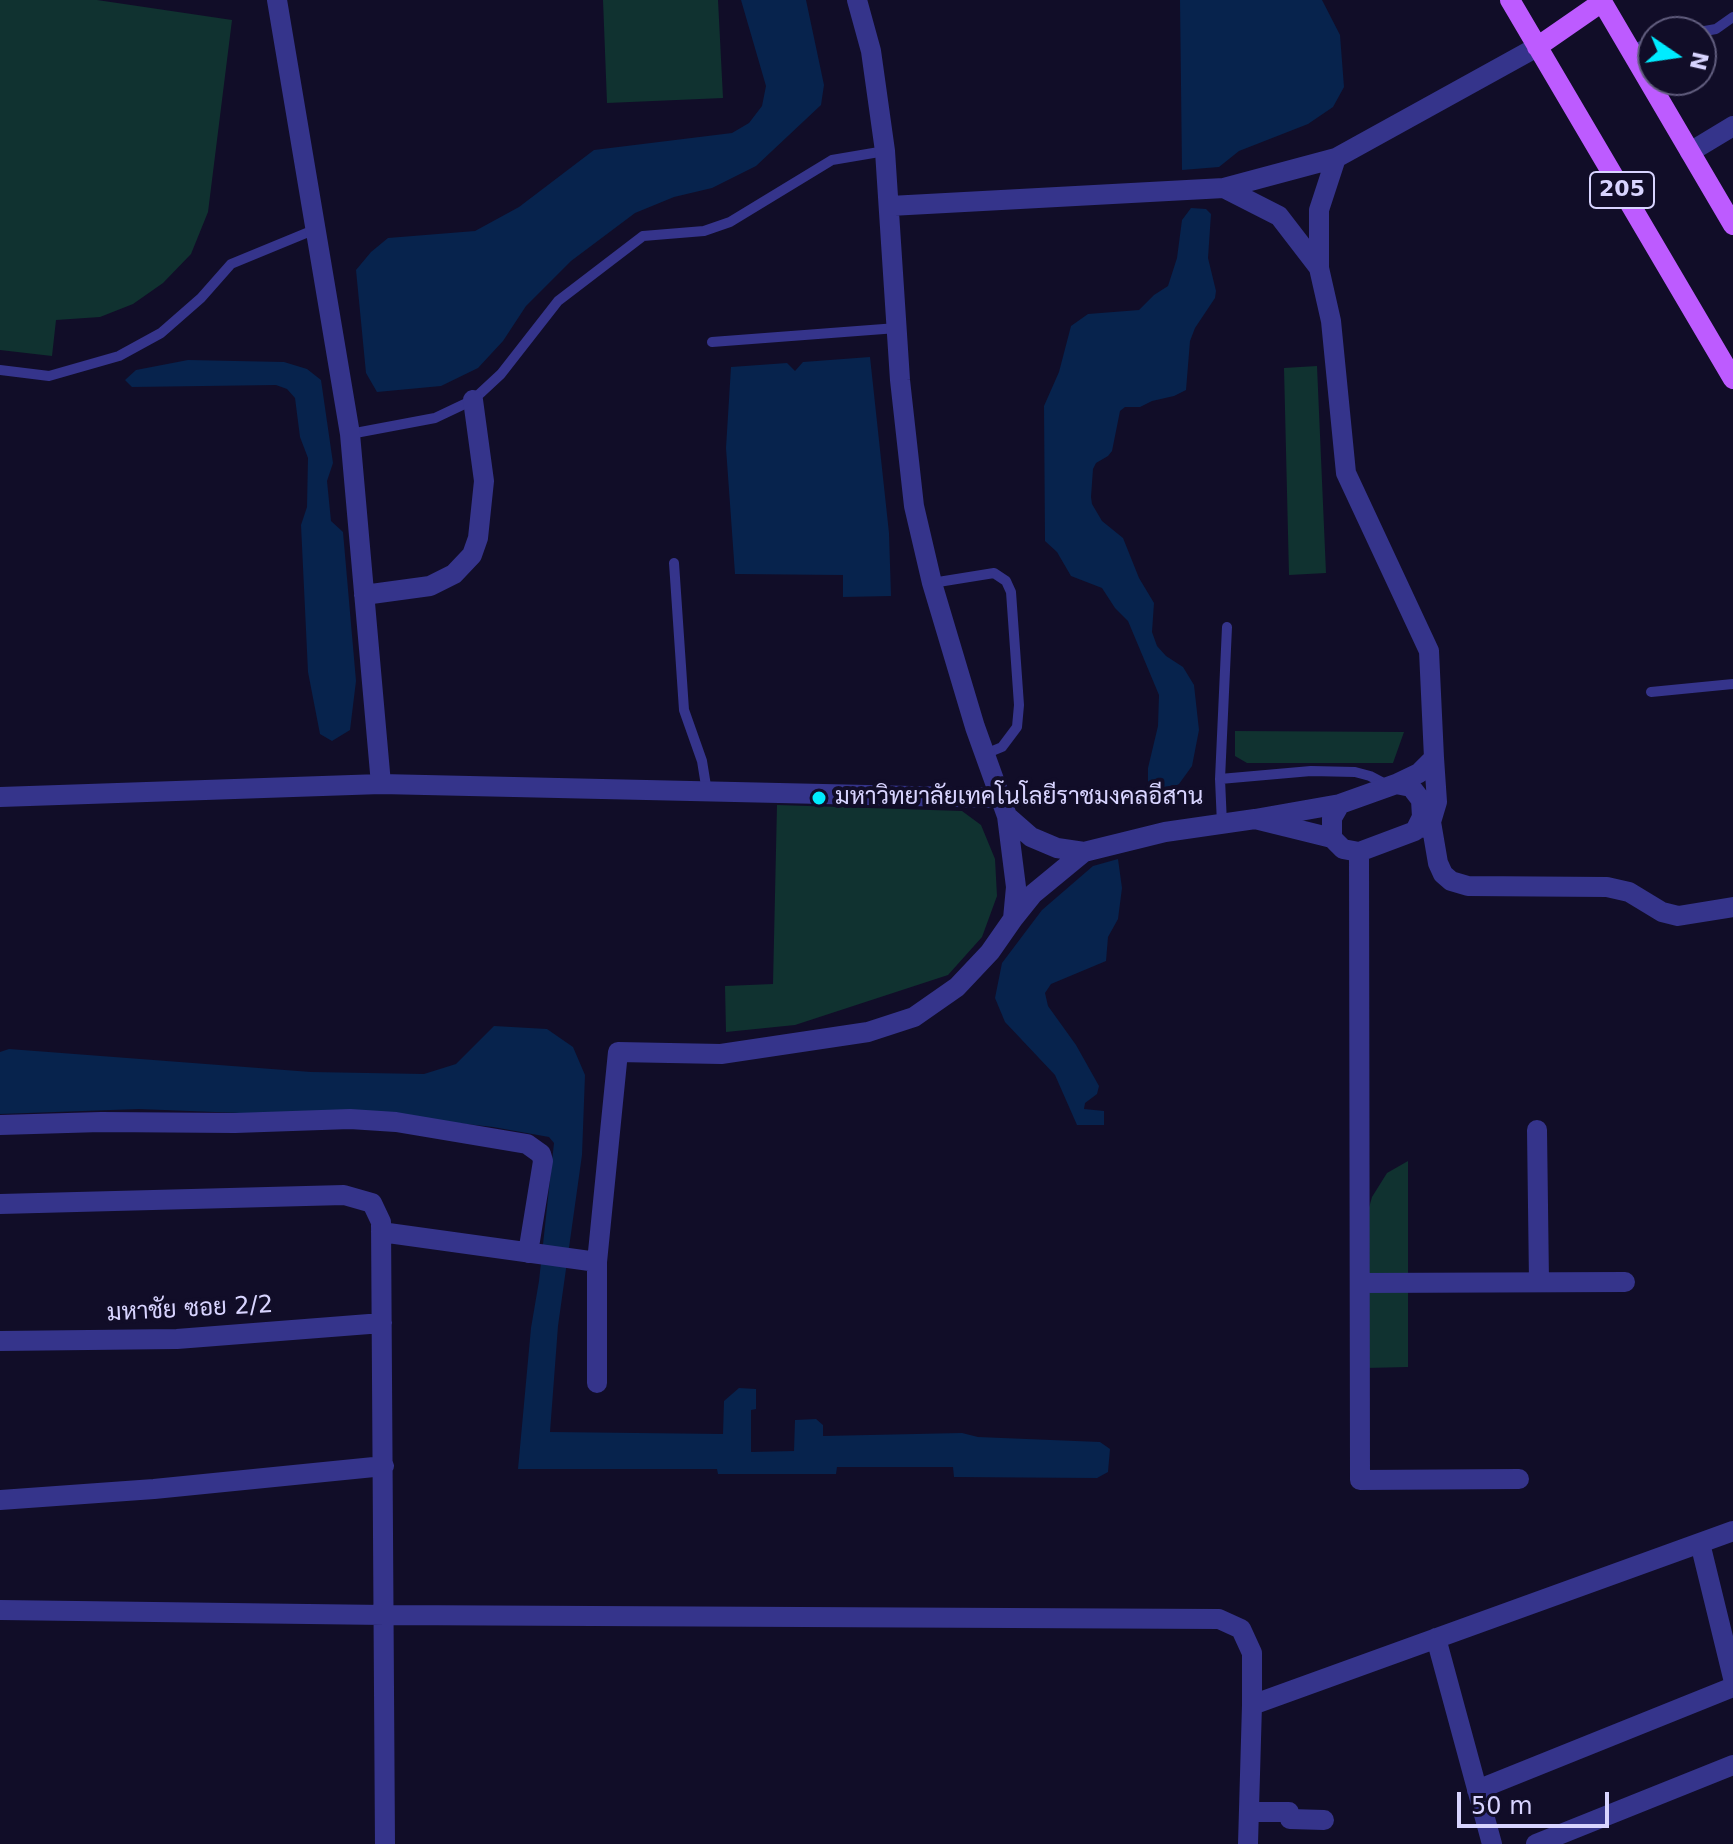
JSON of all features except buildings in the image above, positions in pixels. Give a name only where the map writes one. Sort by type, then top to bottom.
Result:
[{"type":"main road","name":"205","points":[[1510,0],[1733,379]]},
{"type":"main road","points":[[1537,47],[1602,1],[1733,225]]},
{"type":"street","points":[[277,0],[350,434],[381,784]]},
{"type":"street","points":[[857,0],[871,51],[885,151],[900,380],[914,506],[932,583],[1004,807],[1016,887],[1013,919]]},
{"type":"street","points":[[890,206],[1224,188],[1336,158],[1537,47]]},
{"type":"street","points":[[1690,152],[1733,126]]},
{"type":"street","points":[[1255,819],[1332,838],[1343,849],[1359,852],[1423,827],[1437,802],[1429,651],[1346,473],[1331,321],[1319,268],[1319,210],[1336,158]]},
{"type":"street","points":[[1224,188],[1279,216],[1319,268]]},
{"type":"street","points":[[364,595],[430,586],[454,574],[472,555],[478,538],[484,481],[473,400]]},
{"type":"street","points":[[0,797],[381,784],[707,792],[1004,807],[1031,837],[1057,848],[1084,852],[1165,832],[1340,804],[1419,773],[1434,758]]},
{"type":"street","points":[[1392,785],[1411,787],[1421,800],[1423,827],[1443,874],[1451,881],[1468,886],[1607,887],[1629,892],[1662,912],[1678,916],[1733,907]]},
{"type":"street","points":[[1332,838],[1332,818],[1340,804]]},
{"type":"street","points":[[597,1383],[597,1262],[618,1052],[721,1054],[868,1032],[914,1017],[957,987],[990,952],[1033,894],[1084,852]]},
{"type":"street","points":[[1359,852],[1360,1480],[1519,1479]]},
{"type":"street","points":[[0,1125],[350,1119],[396,1122],[527,1144],[541,1154],[543,1161],[529,1254]]},
{"type":"street","points":[[1537,1130],[1539,1282]]},
{"type":"street","points":[[0,1204],[344,1195],[372,1203],[381,1222],[385,1844]]},
{"type":"street","points":[[381,1232],[597,1262]]},
{"type":"street","points":[[1360,1283],[1625,1282]]},
{"type":"street","name":"มหาชัย ซอย 2/2","points":[[0,1341],[177,1339],[382,1323]]},
{"type":"street","points":[[0,1500],[154,1489],[384,1466]]},
{"type":"street","points":[[1252,1705],[1733,1531]]},
{"type":"street","points":[[1700,1543],[1733,1678]]},
{"type":"street","points":[[0,1610],[1219,1619],[1241,1629],[1252,1653],[1248,1844]]},
{"type":"street","points":[[1436,1638],[1492,1844]]},
{"type":"street","points":[[1477,1790],[1733,1687]]},
{"type":"street","points":[[1536,1844],[1733,1765]]},
{"type":"street","points":[[1249,1812],[1289,1812],[1290,1819],[1324,1820]]},
{"type":"lane","points":[[1630,49],[1637,47]]},
{"type":"lane","points":[[350,434],[435,418],[473,400],[501,374],[558,301],[643,236],[704,231],[730,222],[832,160],[885,151]]},
{"type":"lane","points":[[0,370],[49,376],[119,356],[161,333],[201,298],[231,264],[316,229]]},
{"type":"lane","points":[[712,342],[897,328]]},
{"type":"lane","points":[[674,563],[684,710],[702,761],[707,792]]},
{"type":"lane","points":[[932,583],[994,573],[1006,581],[1011,592],[1019,705],[1017,727],[1002,747],[985,754]]},
{"type":"lane","points":[[1222,824],[1220,779],[1227,627]]},
{"type":"lane","points":[[1651,692],[1733,684]]},
{"type":"lane","points":[[1220,779],[1311,771],[1355,772],[1392,785]]},
{"type":"green space","points":[[0,0],[97,0],[232,20],[208,212],[191,254],[163,283],[133,304],[100,317],[56,320],[52,356],[0,350]]},
{"type":"green space","points":[[603,0],[718,0],[723,98],[607,103]]},
{"type":"green space","points":[[1317,366],[1326,573],[1289,575],[1284,368]]},
{"type":"green space","points":[[1235,731],[1404,732],[1393,763],[1247,763],[1235,756]]},
{"type":"green space","points":[[777,805],[962,811],[981,825],[995,859],[997,896],[982,937],[948,975],[795,1025],[726,1032],[725,986],[773,984]]},
{"type":"green space","points":[[1408,1161],[1408,1367],[1365,1368],[1364,1225],[1372,1197],[1387,1173]]},
{"type":"water","points":[[741,0],[806,0],[824,85],[821,105],[756,166],[712,188],[674,197],[635,213],[571,261],[526,306],[503,341],[478,368],[441,386],[377,392],[366,373],[356,270],[371,252],[388,238],[475,231],[519,207],[594,150],[732,133],[749,123],[762,106],[766,86]]},
{"type":"water","points":[[1180,0],[1322,0],[1340,35],[1344,87],[1333,107],[1308,124],[1239,151],[1219,167],[1182,170]]},
{"type":"water","points":[[1191,208],[1206,209],[1211,214],[1208,258],[1216,291],[1190,341],[1186,390],[1120,411],[1112,451],[1093,469],[1091,497],[1102,521],[1123,538],[1139,578],[1154,603],[1152,632],[1157,646],[1183,667],[1194,685],[1199,730],[1192,766],[1179,784],[1167,790],[1148,783],[1148,768],[1158,726],[1159,695],[1128,621],[1102,588],[1071,576],[1057,552],[1045,541],[1044,406],[1059,372],[1071,326],[1088,314],[1139,310],[1168,286],[1177,258],[1182,220]]},
{"type":"water","points":[[870,357],[889,533],[891,596],[843,597],[843,575],[735,574],[726,448],[731,367],[787,363],[795,371],[803,362]]},
{"type":"water","points":[[188,360],[284,362],[307,369],[321,380],[333,463],[327,481],[331,521],[343,532],[356,681],[350,730],[332,741],[320,734],[308,672],[301,525],[307,507],[308,458],[300,437],[295,398],[287,389],[276,385],[132,387],[125,380],[136,370]]},
{"type":"water","points":[[1118,859],[1122,888],[1118,919],[1108,937],[1106,961],[1051,984],[1045,993],[1048,1006],[1076,1045],[1099,1086],[1097,1094],[1085,1103],[1084,1109],[1104,1111],[1104,1125],[1077,1125],[1055,1075],[1005,1022],[995,998],[1002,963],[1042,910],[1093,866]]},
{"type":"water","points":[[494,1026],[547,1029],[573,1047],[585,1075],[582,1155],[558,1326],[550,1432],[723,1434],[724,1401],[739,1388],[756,1389],[756,1409],[751,1410],[751,1452],[794,1451],[795,1420],[816,1419],[823,1425],[823,1436],[962,1433],[978,1437],[1100,1442],[1110,1449],[1108,1472],[1097,1478],[954,1477],[953,1467],[837,1467],[836,1474],[718,1474],[717,1469],[518,1469],[531,1328],[554,1143],[549,1137],[439,1121],[139,1109],[0,1114],[0,1052],[9,1049],[311,1072],[424,1074],[456,1064]]},
{"type":"place","name":"มหาวิทยาลัยเทคโนโลยีราชมงคลอีสาน","points":[[819,798]]}]
